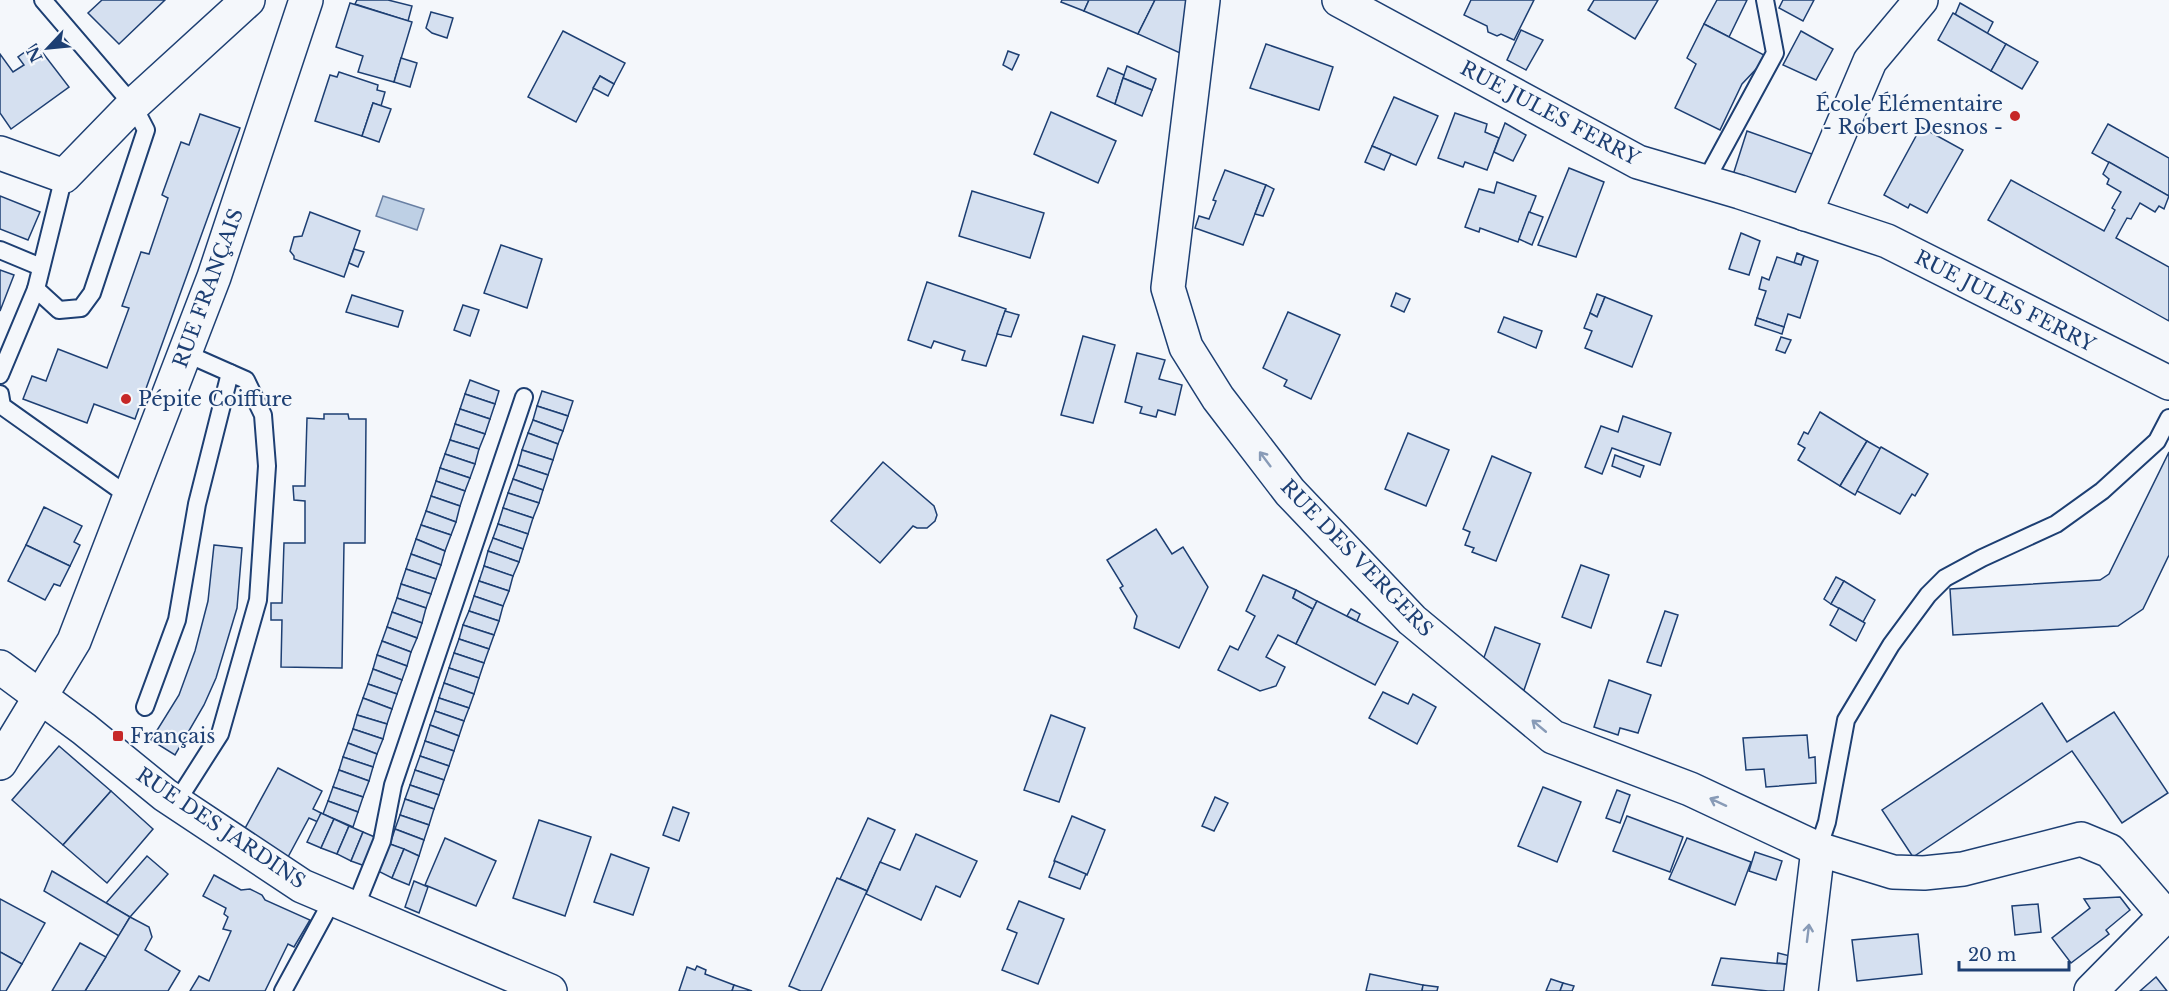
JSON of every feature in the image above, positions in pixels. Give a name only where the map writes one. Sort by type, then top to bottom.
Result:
[{"type":"street","points":[[0,153],[64,176],[134,105],[248,0]]},
{"type":"street","name":"RUE FRANÇAIS","points":[[0,763],[74,641],[214,277],[306,0]]},
{"type":"street","name":"RUE DES VERGERS","points":[[1203,0],[1168,288],[1186,347],[1218,398],[1290,492],[1412,620],[1552,737],[1690,789],[1818,849],[1893,872],[1924,873],[1963,869],[2081,839],[2110,851],[2167,914]]},
{"type":"street","name":"RUE JULES FERRY","points":[[1339,0],[1638,162],[1887,241],[2169,383]]},
{"type":"street","points":[[1805,214],[1870,60],[1921,0]]},
{"type":"street","name":"RUE DES JARDINS","points":[[0,667],[84,729],[176,802],[302,886],[550,991]]},
{"type":"street","points":[[1801,991],[1818,849]]},
{"type":"street","points":[[2091,991],[2167,914]]},
{"type":"lane","points":[[36,289],[59,310],[81,308],[92,293],[146,130],[134,105],[43,0]]},
{"type":"lane","points":[[1705,182],[1775,53],[1765,0]]},
{"type":"lane","points":[[1,369],[36,289],[64,176]]},
{"type":"lane","points":[[0,250],[41,267]]},
{"type":"lane","points":[[176,802],[220,734],[258,600],[267,466],[263,415],[246,380],[185,353]]},
{"type":"lane","points":[[145,707],[177,620],[197,504],[230,373]]},
{"type":"lane","points":[[0,394],[2,406],[130,497]]},
{"type":"lane","points":[[283,991],[344,903],[382,841],[393,785],[524,397]]},
{"type":"lane","points":[[1818,849],[1827,822],[1846,720],[1891,645],[1928,595],[1945,578],[2056,524],[2102,491],[2157,441],[2169,418]]},
{"type":"water","points":[[383,196],[424,209],[417,230],[376,216]]},
{"type":"building","points":[[102,0],[165,0],[119,44],[88,13]]},
{"type":"building","points":[[357,0],[388,0],[412,6],[408,21],[355,4]]},
{"type":"building","points":[[1062,0],[1089,0],[1084,11],[1061,2]]},
{"type":"building","points":[[1089,0],[1155,0],[1138,34],[1084,11]]},
{"type":"building","points":[[1155,0],[1192,0],[1180,53],[1138,34]]},
{"type":"building","points":[[1471,0],[1534,0],[1514,40],[1501,34],[1497,36],[1488,32],[1487,26],[1464,15]]},
{"type":"building","points":[[1594,0],[1658,0],[1635,39],[1588,10]]},
{"type":"building","points":[[1717,0],[1747,0],[1729,37],[1704,24]]},
{"type":"building","points":[[1783,0],[1814,0],[1803,21],[1779,8]]},
{"type":"building","points":[[350,3],[412,22],[394,82],[358,72],[363,56],[336,47]]},
{"type":"building","points":[[1960,3],[1993,22],[1987,34],[1955,15]]},
{"type":"building","points":[[431,12],[453,18],[447,38],[432,33],[426,28]]},
{"type":"building","points":[[1953,13],[2006,44],[1991,71],[1938,40]]},
{"type":"building","points":[[1704,24],[1764,55],[1758,67],[1742,84],[1720,130],[1675,108],[1696,64],[1687,58]]},
{"type":"building","points":[[1521,30],[1543,40],[1526,70],[1507,60]]},
{"type":"building","points":[[563,31],[625,63],[614,84],[600,76],[576,122],[528,97]]},
{"type":"building","points":[[1801,31],[1833,49],[1816,80],[1783,65]]},
{"type":"building","points":[[36,44],[69,87],[11,129],[0,113],[0,54],[13,72],[24,65],[18,57]]},
{"type":"building","points":[[1266,44],[1333,67],[1319,110],[1250,88]]},
{"type":"building","points":[[2006,44],[2038,62],[2022,89],[1991,71]]},
{"type":"building","points":[[1008,51],[1019,55],[1012,70],[1003,65]]},
{"type":"building","points":[[401,58],[417,63],[410,87],[394,82]]},
{"type":"building","points":[[1127,66],[1156,79],[1152,90],[1123,78]]},
{"type":"building","points":[[1108,68],[1124,75],[1115,104],[1097,96]]},
{"type":"building","points":[[339,72],[378,85],[377,90],[385,92],[381,106],[373,103],[362,136],[315,121],[330,75],[337,77]]},
{"type":"building","points":[[600,76],[614,84],[608,96],[593,88]]},
{"type":"building","points":[[1123,78],[1152,90],[1142,116],[1115,104]]},
{"type":"building","points":[[1394,97],[1438,116],[1416,165],[1372,146]]},
{"type":"building","points":[[373,103],[391,109],[379,142],[362,136]]},
{"type":"building","points":[[1051,112],[1116,141],[1098,183],[1034,154]]},
{"type":"building","points":[[1455,113],[1487,124],[1485,132],[1499,138],[1487,170],[1465,162],[1463,167],[1438,158]]},
{"type":"building","points":[[200,114],[240,128],[135,419],[94,404],[87,423],[23,399],[32,376],[46,381],[58,349],[107,368],[129,308],[122,306],[141,252],[149,254],[168,198],[162,195],[181,142],[189,145]]},
{"type":"building","points":[[1505,123],[1526,135],[1513,161],[1494,152]]},
{"type":"building","points":[[2108,124],[2169,158],[2169,196],[2092,153]]},
{"type":"building","points":[[1921,127],[1963,150],[1927,213],[1910,204],[1908,208],[1884,195]]},
{"type":"building","points":[[1747,131],[1823,158],[1802,199],[1733,175]]},
{"type":"building","points":[[1372,146],[1391,154],[1384,170],[1365,162]]},
{"type":"building","points":[[2109,162],[2169,196],[2164,209],[2159,206],[2155,212],[2140,203],[2131,219],[2127,218],[2116,238],[2169,267],[2169,321],[1988,220],[2011,180],[2104,231],[2115,210],[2112,208],[2121,192],[2107,184],[2109,179],[2103,174]]},
{"type":"building","points":[[1569,168],[1604,182],[1576,257],[1538,245]]},
{"type":"building","points":[[1225,170],[1266,185],[1243,245],[1195,228],[1199,216],[1209,219],[1216,201],[1213,200]]},
{"type":"building","points":[[1497,182],[1536,196],[1518,242],[1480,228],[1479,232],[1465,227],[1479,189],[1494,193]]},
{"type":"building","points":[[1266,185],[1274,189],[1263,216],[1255,214]]},
{"type":"building","points":[[972,191],[1044,213],[1030,258],[959,236]]},
{"type":"building","points":[[0,196],[40,212],[28,240],[0,229]]},
{"type":"building","points":[[310,212],[360,231],[344,277],[294,259],[290,251],[294,237],[302,236]]},
{"type":"building","points":[[1529,212],[1543,217],[1532,245],[1519,239]]},
{"type":"building","points":[[1741,233],[1760,241],[1749,275],[1729,269]]},
{"type":"building","points":[[501,245],[542,259],[527,308],[484,293]]},
{"type":"building","points":[[354,249],[364,252],[358,267],[349,263]]},
{"type":"building","points":[[1797,253],[1804,256],[1801,265],[1794,263]]},
{"type":"building","points":[[1804,256],[1818,261],[1800,318],[1788,314],[1784,327],[1757,318],[1766,291],[1759,289],[1762,277],[1769,280],[1777,257],[1801,265]]},
{"type":"building","points":[[0,270],[14,275],[0,311]]},
{"type":"building","points":[[927,282],[1006,309],[986,366],[962,360],[965,351],[934,341],[931,348],[908,340]]},
{"type":"building","points":[[1396,293],[1410,299],[1404,312],[1391,306]]},
{"type":"building","points":[[1597,294],[1605,297],[1597,317],[1590,313]]},
{"type":"building","points":[[352,295],[403,311],[398,327],[346,312]]},
{"type":"building","points":[[1605,297],[1652,316],[1632,367],[1585,348],[1592,331],[1584,328],[1590,313],[1597,317]]},
{"type":"building","points":[[463,305],[479,310],[470,336],[454,330]]},
{"type":"building","points":[[1005,311],[1019,315],[1011,337],[997,334]]},
{"type":"building","points":[[1288,312],[1340,335],[1311,399],[1284,386],[1287,380],[1263,368]]},
{"type":"building","points":[[1504,317],[1542,331],[1536,348],[1498,332]]},
{"type":"building","points":[[1757,318],[1784,327],[1782,334],[1755,325]]},
{"type":"building","points":[[1083,336],[1115,345],[1093,423],[1061,415]]},
{"type":"building","points":[[1781,337],[1791,340],[1785,353],[1776,350]]},
{"type":"building","points":[[1137,353],[1165,360],[1159,379],[1182,385],[1175,415],[1158,410],[1156,417],[1140,413],[1142,407],[1125,402]]},
{"type":"building","points":[[470,380],[499,391],[495,404],[465,394]]},
{"type":"building","points":[[542,391],[573,401],[568,416],[537,406]]},
{"type":"building","points":[[465,394],[495,404],[490,419],[460,409]]},
{"type":"building","points":[[537,406],[568,416],[563,431],[533,420]]},
{"type":"building","points":[[460,409],[490,419],[485,434],[455,424]]},
{"type":"building","points":[[1820,412],[1867,441],[1840,486],[1798,460],[1805,448],[1798,444],[1804,432],[1808,434]]},
{"type":"building","points":[[324,414],[348,414],[349,419],[366,419],[365,543],[344,543],[342,668],[281,667],[282,620],[271,620],[271,603],[282,603],[284,543],[305,543],[305,501],[294,500],[293,486],[305,486],[307,418],[324,419]]},
{"type":"building","points":[[1623,416],[1671,433],[1660,465],[1612,448],[1602,474],[1585,467],[1601,426],[1618,432]]},
{"type":"building","points":[[533,420],[563,431],[558,444],[528,433]]},
{"type":"building","points":[[455,424],[485,434],[479,449],[450,440]]},
{"type":"building","points":[[528,433],[558,444],[553,460],[522,450]]},
{"type":"building","points":[[1408,433],[1449,450],[1426,506],[1385,489]]},
{"type":"building","points":[[450,440],[479,449],[475,464],[445,454]]},
{"type":"building","points":[[1867,441],[1881,449],[1855,495],[1840,486]]},
{"type":"building","points":[[1881,447],[1928,474],[1915,496],[1912,494],[1900,514],[1857,491]]},
{"type":"building","points":[[522,450],[553,460],[548,475],[518,465]]},
{"type":"building","points":[[2169,452],[2169,555],[2143,609],[2118,626],[1953,635],[1950,589],[2100,580],[2109,574]]},
{"type":"building","points":[[445,454],[475,464],[470,478],[440,468]]},
{"type":"building","points":[[1615,455],[1644,466],[1640,477],[1612,466]]},
{"type":"building","points":[[1492,456],[1531,473],[1496,561],[1472,552],[1474,548],[1465,545],[1470,532],[1463,529]]},
{"type":"building","points":[[883,462],[934,506],[937,515],[935,521],[927,528],[913,526],[880,563],[831,521]]},
{"type":"building","points":[[518,465],[548,475],[543,490],[513,479]]},
{"type":"building","points":[[440,468],[470,478],[465,491],[436,481]]},
{"type":"building","points":[[513,479],[543,490],[539,503],[508,493]]},
{"type":"building","points":[[436,481],[465,491],[460,506],[431,496]]},
{"type":"building","points":[[508,493],[539,503],[533,518],[503,508]]},
{"type":"building","points":[[431,496],[460,506],[456,522],[426,511]]},
{"type":"building","points":[[44,507],[82,526],[74,542],[80,545],[70,566],[26,545]]},
{"type":"building","points":[[503,508],[533,518],[528,534],[498,524]]},
{"type":"building","points":[[426,511],[456,522],[451,535],[421,525]]},
{"type":"building","points":[[498,524],[528,534],[523,549],[493,538]]},
{"type":"building","points":[[421,525],[451,535],[445,551],[416,539]]},
{"type":"building","points":[[1156,529],[1172,554],[1183,547],[1208,587],[1179,648],[1134,628],[1137,616],[1120,588],[1123,586],[1107,560]]},
{"type":"building","points":[[493,538],[523,549],[519,562],[488,551]]},
{"type":"building","points":[[416,539],[445,551],[441,565],[411,554]]},
{"type":"building","points":[[26,545],[70,566],[60,586],[54,584],[45,600],[8,581]]},
{"type":"building","points":[[214,545],[242,548],[237,608],[216,678],[204,705],[175,755],[151,740],[179,695],[195,651],[208,601]]},
{"type":"building","points":[[488,551],[519,562],[513,576],[484,566]]},
{"type":"building","points":[[411,554],[441,565],[436,579],[406,569]]},
{"type":"building","points":[[1581,565],[1609,575],[1591,628],[1562,617]]},
{"type":"building","points":[[484,566],[513,576],[509,591],[479,581]]},
{"type":"building","points":[[406,569],[436,579],[431,594],[401,584]]},
{"type":"building","points":[[1263,575],[1296,590],[1293,598],[1313,609],[1296,644],[1278,635],[1266,657],[1285,667],[1276,686],[1260,691],[1218,670],[1230,646],[1238,650],[1255,616],[1246,611]]},
{"type":"building","points":[[1836,577],[1844,581],[1831,604],[1824,599]]},
{"type":"building","points":[[479,581],[509,591],[503,606],[474,596]]},
{"type":"building","points":[[1844,581],[1875,600],[1863,622],[1831,604]]},
{"type":"building","points":[[401,584],[431,594],[426,608],[397,598]]},
{"type":"building","points":[[1296,590],[1317,601],[1313,609],[1293,598]]},
{"type":"building","points":[[474,596],[503,606],[499,621],[469,611]]},
{"type":"building","points":[[397,598],[426,608],[422,623],[392,612]]},
{"type":"building","points":[[1317,601],[1398,642],[1375,685],[1296,644]]},
{"type":"building","points":[[1839,608],[1865,623],[1856,641],[1830,625]]},
{"type":"building","points":[[1351,609],[1360,614],[1357,621],[1347,616]]},
{"type":"building","points":[[469,611],[499,621],[494,635],[463,625]]},
{"type":"building","points":[[1665,611],[1678,615],[1661,666],[1647,662]]},
{"type":"building","points":[[392,612],[422,623],[417,638],[387,627]]},
{"type":"building","points":[[463,625],[494,635],[489,649],[459,639]]},
{"type":"building","points":[[387,627],[417,638],[411,652],[382,641]]},
{"type":"building","points":[[1495,627],[1540,644],[1524,690],[1478,674]]},
{"type":"building","points":[[459,639],[489,649],[484,663],[454,653]]},
{"type":"building","points":[[382,641],[411,652],[407,666],[377,655]]},
{"type":"building","points":[[454,653],[484,663],[479,678],[449,668]]},
{"type":"building","points":[[377,655],[407,666],[402,680],[373,669]]},
{"type":"building","points":[[449,668],[479,678],[474,694],[444,683]]},
{"type":"building","points":[[373,669],[402,680],[397,694],[368,684]]},
{"type":"building","points":[[1609,680],[1651,695],[1638,733],[1620,728],[1618,735],[1594,727]]},
{"type":"building","points":[[444,683],[474,694],[469,708],[439,698]]},
{"type":"building","points":[[368,684],[397,694],[392,709],[363,698]]},
{"type":"building","points":[[1383,692],[1408,704],[1413,694],[1436,707],[1417,744],[1369,718]]},
{"type":"building","points":[[363,698],[392,709],[387,724],[357,715]]},
{"type":"building","points":[[439,698],[469,708],[464,721],[435,711]]},
{"type":"building","points":[[2042,703],[2067,742],[2114,712],[2168,793],[2122,823],[2072,751],[1913,857],[1882,810]]},
{"type":"building","points":[[435,711],[464,721],[459,736],[430,725]]},
{"type":"building","points":[[357,715],[387,724],[383,739],[353,729]]},
{"type":"building","points":[[1051,715],[1085,728],[1059,802],[1024,790]]},
{"type":"building","points":[[430,725],[459,736],[454,751],[425,741]]},
{"type":"building","points":[[353,729],[383,739],[377,754],[348,743]]},
{"type":"building","points":[[1807,735],[1809,758],[1815,757],[1816,783],[1766,787],[1764,769],[1746,770],[1743,738]]},
{"type":"building","points":[[425,741],[454,751],[449,766],[420,756]]},
{"type":"building","points":[[348,743],[377,754],[373,767],[343,757]]},
{"type":"building","points":[[59,746],[111,791],[63,845],[12,800]]},
{"type":"building","points":[[420,756],[449,766],[444,780],[415,770]]},
{"type":"building","points":[[343,757],[373,767],[369,781],[339,770]]},
{"type":"building","points":[[278,768],[322,791],[313,809],[321,813],[318,822],[309,818],[288,857],[243,832]]},
{"type":"building","points":[[339,770],[369,781],[363,797],[333,787]]},
{"type":"building","points":[[415,770],[444,780],[439,795],[410,785]]},
{"type":"building","points":[[410,785],[439,795],[434,809],[405,799]]},
{"type":"building","points":[[333,787],[363,797],[358,812],[328,801]]},
{"type":"building","points":[[1543,787],[1581,802],[1557,862],[1518,846]]},
{"type":"building","points":[[1617,790],[1630,795],[1620,823],[1606,818]]},
{"type":"building","points":[[111,791],[153,829],[107,883],[63,845]]},
{"type":"building","points":[[1215,797],[1228,803],[1214,831],[1202,826]]},
{"type":"building","points":[[405,799],[434,809],[429,825],[400,815]]},
{"type":"building","points":[[328,801],[358,812],[353,827],[323,814]]},
{"type":"building","points":[[673,807],[689,813],[679,841],[663,835]]},
{"type":"building","points":[[321,813],[334,819],[321,848],[307,842]]},
{"type":"building","points":[[400,815],[429,825],[424,840],[395,829]]},
{"type":"building","points":[[1072,816],[1105,830],[1087,875],[1054,861]]},
{"type":"building","points":[[1627,816],[1683,837],[1670,872],[1613,851]]},
{"type":"building","points":[[868,818],[895,830],[867,891],[840,879]]},
{"type":"building","points":[[334,819],[349,826],[337,854],[321,848]]},
{"type":"building","points":[[539,820],[591,837],[565,916],[513,898]]},
{"type":"building","points":[[349,826],[363,832],[351,861],[337,854]]},
{"type":"building","points":[[395,829],[424,840],[419,856],[390,844]]},
{"type":"building","points":[[363,832],[377,838],[365,866],[351,861]]},
{"type":"building","points":[[916,834],[977,861],[960,897],[936,886],[921,920],[866,894],[880,862],[900,870]]},
{"type":"building","points":[[445,838],[496,861],[476,906],[425,885]]},
{"type":"building","points":[[1687,838],[1751,862],[1735,905],[1669,879]]},
{"type":"building","points":[[390,844],[404,849],[392,878],[378,871]]},
{"type":"building","points":[[404,849],[419,856],[409,885],[392,878]]},
{"type":"building","points":[[1755,852],[1782,861],[1776,880],[1749,871]]},
{"type":"building","points":[[611,854],[649,868],[633,915],[594,902]]},
{"type":"building","points":[[147,856],[168,874],[130,917],[106,903]]},
{"type":"building","points":[[1055,861],[1086,874],[1080,889],[1049,877]]},
{"type":"building","points":[[52,871],[130,917],[119,936],[44,891]]},
{"type":"building","points":[[214,875],[241,890],[250,889],[262,895],[265,900],[310,920],[294,947],[288,944],[265,991],[190,991],[199,976],[209,981],[231,931],[223,929],[228,917],[224,914],[226,908],[203,896]]},
{"type":"building","points":[[837,878],[867,891],[821,991],[801,991],[789,986]]},
{"type":"building","points":[[414,881],[428,887],[419,913],[405,907]]},
{"type":"building","points":[[2120,897],[2130,910],[2106,930],[2109,934],[2071,963],[2052,938],[2090,908],[2084,899]]},
{"type":"building","points":[[0,899],[45,923],[22,964],[0,952]]},
{"type":"building","points":[[1019,901],[1064,919],[1038,984],[1002,970],[1017,933],[1007,929]]},
{"type":"building","points":[[2038,904],[2041,932],[2015,935],[2012,906]]},
{"type":"building","points":[[130,917],[149,927],[152,937],[145,950],[180,971],[168,991],[85,991]]},
{"type":"building","points":[[1918,934],[1922,974],[1857,981],[1852,940]]},
{"type":"building","points":[[80,943],[106,957],[85,991],[52,991]]},
{"type":"building","points":[[0,952],[22,964],[6,991],[0,991]]},
{"type":"building","points":[[1778,953],[1794,957],[1794,965],[1777,963]]},
{"type":"building","points":[[1721,958],[1794,965],[1791,991],[1712,985]]},
{"type":"building","points":[[697,966],[706,970],[705,974],[734,985],[732,991],[679,991],[687,967],[695,970]]},
{"type":"building","points":[[1370,974],[1423,985],[1422,991],[1366,991]]},
{"type":"building","points":[[2156,977],[2167,991],[2140,991]]},
{"type":"building","points":[[1551,979],[1563,983],[1560,991],[1546,991]]},
{"type":"building","points":[[1563,983],[1574,986],[1572,991],[1560,991]]},
{"type":"building","points":[[734,985],[752,991],[732,991]]},
{"type":"building","points":[[1423,985],[1438,987],[1437,991],[1422,991]]},
{"type":"place","name":"École Élémentaire - Robert Desnos -","points":[[2015,116]]},
{"type":"place","name":"Pépite Coiffure","points":[[126,399]]},
{"type":"place","name":"Français","points":[[118,736]]}]
